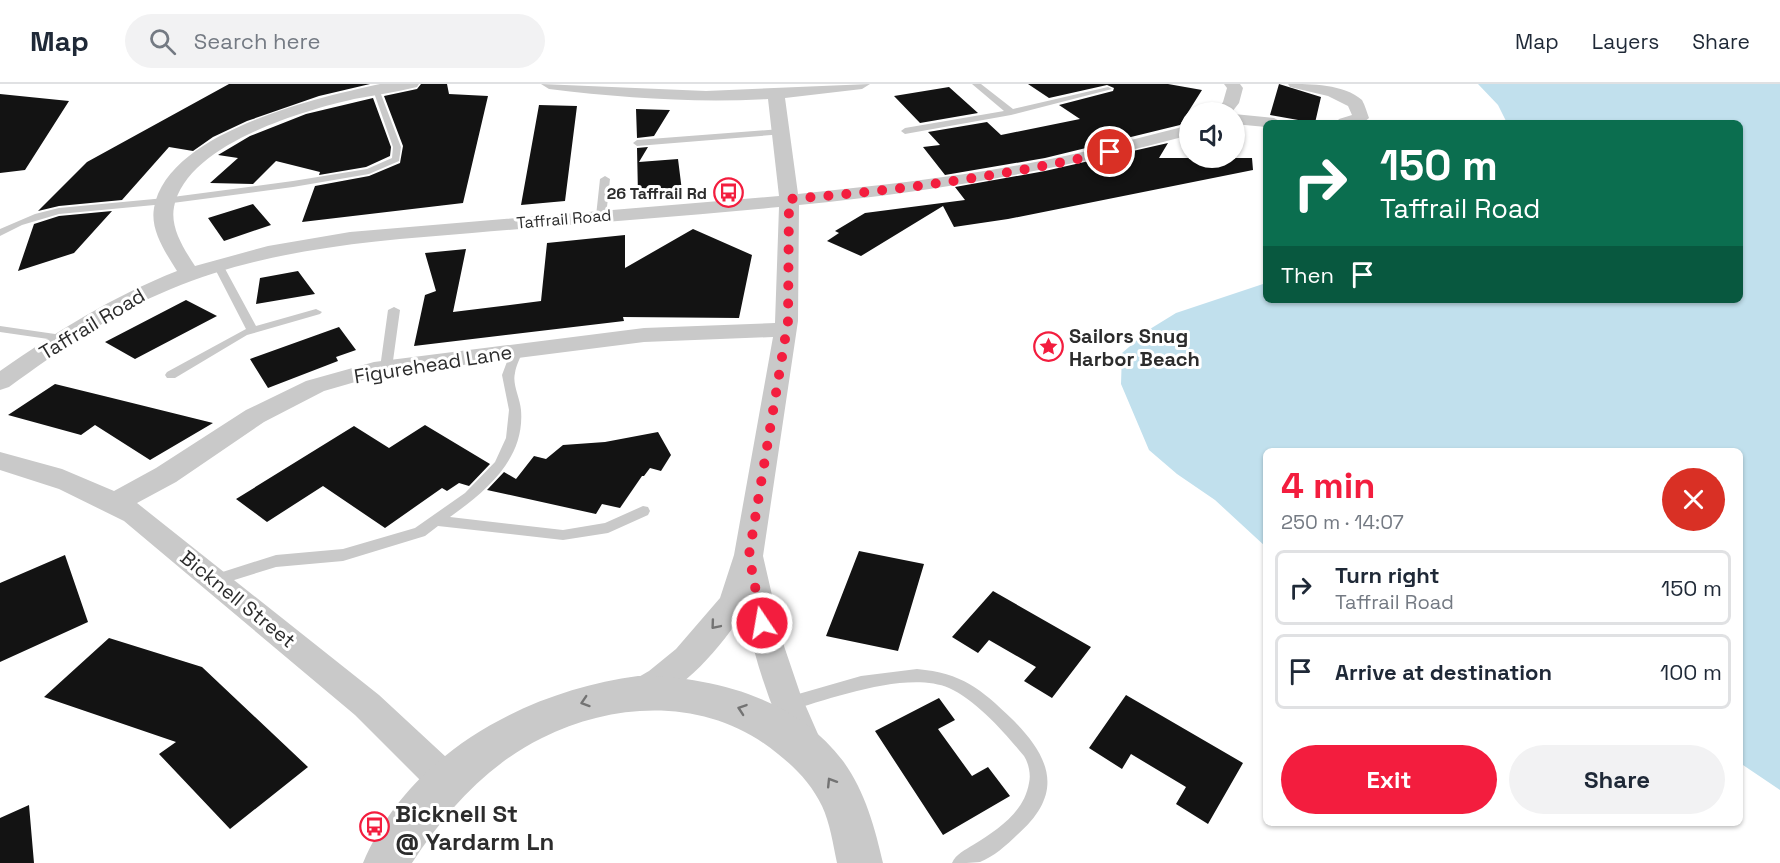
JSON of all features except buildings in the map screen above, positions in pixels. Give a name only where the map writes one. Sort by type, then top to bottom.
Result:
[{"type":"street","points":[[189,274],[164,230],[166,201],[175,181],[194,162],[231,137],[256,124],[300,108],[344,94],[411,84]]},
{"type":"street","points":[[549,84],[666,96],[776,95],[862,84]]},
{"type":"street","points":[[1231,102],[1235,88],[1232,84]]},
{"type":"street","points":[[1296,84],[1333,92],[1355,103],[1361,118],[1355,120]]},
{"type":"street","points":[[642,692],[661,681],[687,658],[733,604],[749,555],[784,330],[788,321],[789,199],[776,95]]},
{"type":"street","points":[[1245,120],[1263,122]]},
{"type":"street","name":"Taffrail Road","points":[[0,382],[63,338],[148,290],[189,274],[265,251],[325,242],[874,192],[1027,169],[1151,142],[1179,133]]},
{"type":"street","name":"Figurehead Lane","points":[[115,503],[166,475],[265,411],[315,386],[386,368],[644,335],[784,330]]},
{"type":"street","name":"Bicknell Street","points":[[0,461],[37,469],[93,490],[134,514],[368,705],[447,782]]},
{"type":"street","points":[[749,555],[767,643],[788,704],[809,752]]},
{"type":"street","points":[[386,863],[409,826],[447,782],[493,745],[542,717],[592,699],[642,692],[705,696],[761,716],[809,752],[832,781],[849,816],[877,863]]},
{"type":"street","points":[[849,816],[860,863]]},
{"type":"lane","points":[[976,84],[1011,112]]},
{"type":"lane","points":[[0,233],[28,218],[54,213],[166,201],[369,171],[396,159],[397,147],[375,89]]},
{"type":"lane","points":[[905,131],[1011,112],[1108,89]]},
{"type":"lane","points":[[637,143],[781,132]]},
{"type":"lane","points":[[600,216],[605,178]]},
{"type":"lane","points":[[218,265],[252,330]]},
{"type":"lane","points":[[386,368],[394,310]]},
{"type":"lane","points":[[171,375],[252,330],[316,312]]},
{"type":"lane","points":[[0,329],[63,338]]},
{"type":"lane","points":[[215,580],[276,561],[343,555],[420,532],[470,496],[501,464],[512,438],[515,410],[508,375],[517,351]]},
{"type":"lane","points":[[435,521],[563,535],[608,528],[643,512]]},
{"type":"lane","points":[[788,704],[852,686],[914,676],[937,678],[962,685],[978,697],[1036,759],[1038,788],[1028,813],[1009,832],[962,863]]},
{"type":"water","points":[[1478,84],[1780,84],[1780,790],[1743,765],[1743,448],[1263,448],[1263,544],[1215,500],[1177,474],[1149,450],[1121,384],[1122,353],[1150,329],[1176,313],[1263,284],[1263,303],[1743,303],[1743,120],[1506,120],[1498,105]]},
{"type":"place","name":"26 Taffrail Rd","points":[[728,193]]},
{"type":"place","name":"Sailors Snug Harbor Beach","points":[[1048,347]]},
{"type":"place","name":"Bicknell St @ Yardarm Ln","points":[[374,827]]},
{"type":"route","points":[[762,623],[749,555],[784,330],[788,321],[789,199],[874,192],[940,183],[1027,169],[1110,152]]}]
